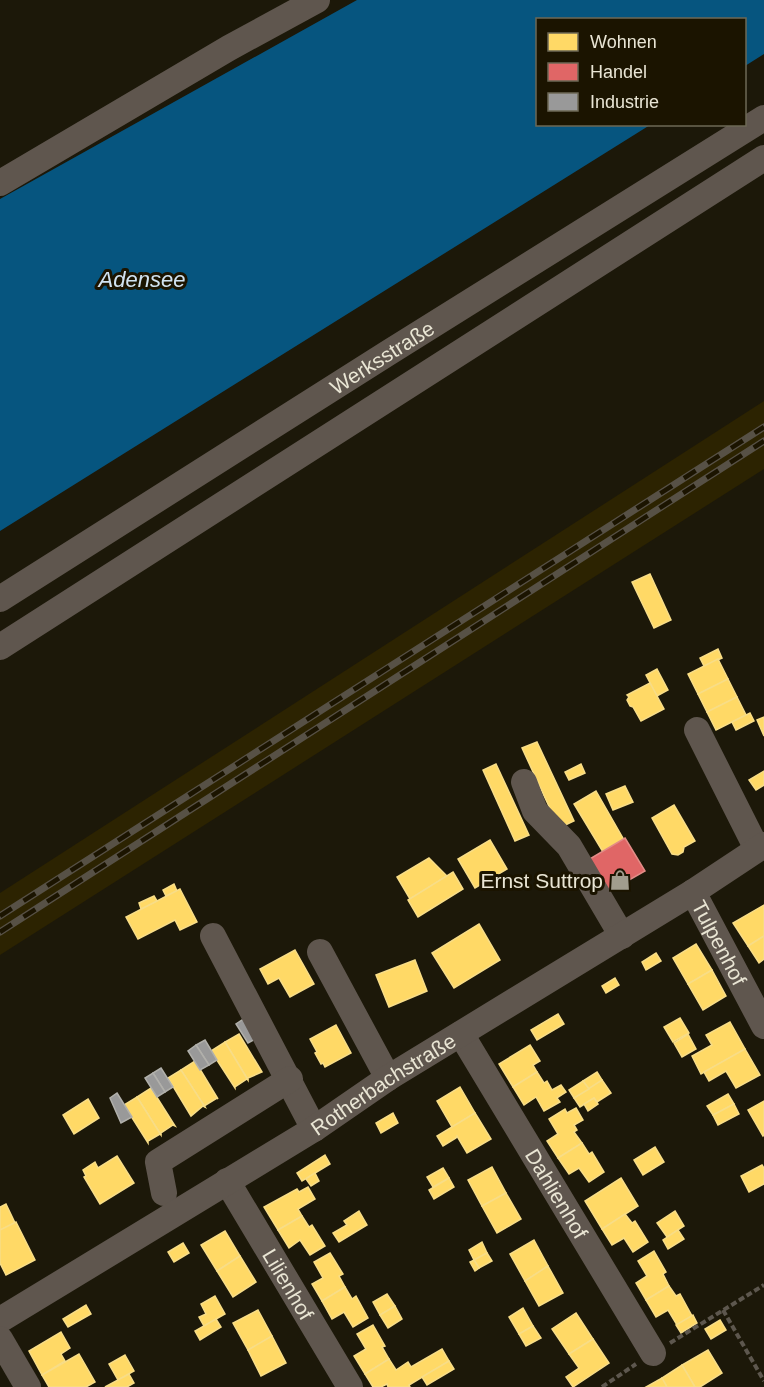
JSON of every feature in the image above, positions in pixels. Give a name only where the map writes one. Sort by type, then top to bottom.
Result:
[{"type":"street","points":[[0,183],[229,48],[317,0]]},
{"type":"street","name":"Werksstraße","points":[[0,599],[764,118]]},
{"type":"street","points":[[0,647],[764,158]]},
{"type":"street","points":[[698,730],[761,847]]},
{"type":"street","points":[[524,782],[535,811],[569,846],[622,936]]},
{"type":"street","name":"Rotherbachstraße","points":[[0,1320],[314,1129],[388,1078],[622,936],[761,847]]},
{"type":"street","name":"Tulpenhof","points":[[693,892],[764,1026]]},
{"type":"street","points":[[213,936],[290,1079],[314,1129]]},
{"type":"street","points":[[320,952],[388,1078]]},
{"type":"street","name":"Dahlienhof","points":[[461,1035],[653,1353]]},
{"type":"street","points":[[164,1193],[158,1162],[290,1079]]},
{"type":"street","name":"Lilienhof","points":[[227,1181],[350,1387]]},
{"type":"street","points":[[0,1339],[28,1387]]},
{"type":"path","points":[[764,1285],[723,1310],[764,1380]]},
{"type":"shaded area","points":[[764,401],[764,469],[0,955],[0,893]]},
{"type":"water","name":"Adensee","points":[[357,0],[764,0],[764,54],[746,65],[746,18],[536,18],[536,126],[648,126],[0,531],[0,199]]},
{"type":"building: Wohnen","points":[[650,574],[671,620],[654,628],[632,582]]},
{"type":"building: Wohnen","points":[[718,649],[722,658],[704,666],[700,658]]},
{"type":"building: Wohnen","points":[[718,659],[728,679],[698,694],[688,674]]},
{"type":"building: Wohnen","points":[[657,669],[668,690],[657,696],[646,675]]},
{"type":"building: Wohnen","points":[[728,679],[737,697],[707,712],[698,694]]},
{"type":"building: Wohnen","points":[[650,683],[664,709],[641,721],[633,707],[630,706],[627,695]]},
{"type":"building: Wohnen","points":[[737,697],[746,715],[716,730],[707,712]]},
{"type":"building: Wohnen","points":[[750,713],[754,721],[736,730],[732,722]]},
{"type":"building: Wohnen","points":[[764,717],[764,736],[757,720]]},
{"type":"building: Wohnen","points":[[537,742],[574,821],[559,828],[522,748]]},
{"type":"building: Wohnen","points":[[496,764],[529,835],[515,841],[483,770]]},
{"type":"building: Wohnen","points":[[581,764],[585,773],[569,780],[565,772]]},
{"type":"building: Wohnen","points":[[764,771],[764,785],[756,790],[749,780]]},
{"type":"building: Wohnen","points":[[625,786],[633,802],[613,810],[606,794]]},
{"type":"building: Wohnen","points":[[596,791],[624,840],[603,852],[574,804]]},
{"type":"building: Wohnen","points":[[674,805],[695,841],[684,847],[683,852],[678,855],[672,854],[652,818]]},
{"type":"building: Wohnen","points":[[490,840],[507,869],[475,888],[458,859]]},
{"type":"building: Wohnen","points":[[429,858],[447,876],[410,899],[397,877]]},
{"type":"building: Wohnen","points":[[453,872],[463,889],[418,917],[408,900]]},
{"type":"building: Wohnen","points":[[174,884],[177,891],[166,896],[163,890]]},
{"type":"building: Wohnen","points":[[180,889],[197,922],[180,930],[175,920],[138,939],[126,917]]},
{"type":"building: Wohnen","points":[[154,896],[157,901],[141,909],[139,903]]},
{"type":"building: Wohnen","points":[[764,905],[764,936],[748,946],[733,923]]},
{"type":"building: Wohnen","points":[[479,924],[500,960],[454,988],[432,953]]},
{"type":"building: Wohnen","points":[[764,936],[764,959],[759,963],[748,946]]},
{"type":"building: Wohnen","points":[[696,944],[712,970],[688,984],[673,958]]},
{"type":"building: Wohnen","points":[[295,950],[314,984],[290,997],[279,978],[268,984],[260,969]]},
{"type":"building: Wohnen","points":[[656,953],[661,961],[646,970],[642,962]]},
{"type":"building: Wohnen","points":[[415,960],[427,991],[389,1007],[376,975]]},
{"type":"building: Wohnen","points":[[712,970],[726,996],[703,1010],[688,984]]},
{"type":"building: Wohnen","points":[[615,978],[619,985],[606,993],[602,986]]},
{"type":"building: Wohnen","points":[[558,1014],[564,1024],[537,1040],[531,1030]]},
{"type":"building: Wohnen","points":[[680,1018],[689,1033],[673,1042],[664,1027]]},
{"type":"building: Wohnen","points":[[730,1022],[745,1049],[701,1074],[692,1056],[712,1045],[706,1035]]},
{"type":"building: Wohnen","points":[[336,1025],[351,1053],[325,1067],[315,1053],[317,1052],[310,1039]]},
{"type":"building: Wohnen","points":[[239,1034],[262,1072],[248,1080],[225,1042]]},
{"type":"building: Wohnen","points":[[688,1034],[696,1049],[682,1057],[674,1043]]},
{"type":"building: Wohnen","points":[[225,1042],[248,1080],[235,1088],[211,1051]]},
{"type":"building: Wohnen","points":[[530,1045],[540,1061],[533,1065],[537,1072],[513,1087],[499,1064]]},
{"type":"building: Wohnen","points":[[745,1049],[760,1075],[736,1088],[726,1071],[709,1081],[704,1072]]},
{"type":"building: Wohnen","points":[[195,1061],[218,1099],[204,1106],[181,1070]]},
{"type":"building: Wohnen","points":[[181,1070],[205,1107],[203,1106],[191,1116],[168,1078]]},
{"type":"building: Wohnen","points":[[537,1072],[544,1083],[547,1081],[552,1090],[561,1085],[566,1092],[557,1098],[560,1102],[544,1111],[536,1097],[524,1105],[513,1087]]},
{"type":"building: Wohnen","points":[[597,1072],[602,1080],[589,1089],[583,1081]]},
{"type":"building: Wohnen","points":[[602,1080],[611,1093],[597,1102],[594,1098],[580,1107],[574,1098]]},
{"type":"building: Wohnen","points":[[583,1081],[589,1089],[574,1098],[569,1090]]},
{"type":"building: Wohnen","points":[[460,1087],[475,1113],[452,1127],[437,1101]]},
{"type":"building: Wohnen","points":[[151,1088],[175,1126],[173,1125],[161,1135],[137,1097]]},
{"type":"building: Wohnen","points":[[728,1094],[734,1104],[713,1115],[707,1106]]},
{"type":"building: Wohnen","points":[[137,1097],[161,1135],[148,1143],[124,1105]]},
{"type":"building: Wohnen","points":[[594,1098],[598,1104],[588,1111],[584,1104]]},
{"type":"building: Wohnen","points":[[88,1099],[99,1118],[74,1134],[63,1115]]},
{"type":"building: Wohnen","points":[[764,1101],[764,1135],[763,1136],[748,1110]]},
{"type":"building: Wohnen","points":[[734,1104],[739,1114],[718,1125],[713,1115]]},
{"type":"building: Wohnen","points":[[576,1108],[583,1120],[574,1125],[577,1130],[574,1132],[582,1143],[558,1158],[547,1141],[558,1134],[549,1119],[565,1109],[567,1113]]},
{"type":"building: Wohnen","points":[[393,1113],[398,1123],[381,1133],[376,1123]]},
{"type":"building: Wohnen","points":[[475,1113],[491,1139],[467,1153],[457,1136],[443,1146],[437,1136]]},
{"type":"building: Wohnen","points":[[582,1143],[589,1154],[592,1152],[604,1172],[589,1182],[579,1168],[569,1174],[558,1158]]},
{"type":"building: Wohnen","points":[[655,1147],[664,1162],[643,1175],[634,1160]]},
{"type":"building: Wohnen","points":[[325,1155],[330,1164],[302,1181],[297,1173]]},
{"type":"building: Wohnen","points":[[117,1156],[134,1183],[100,1204],[84,1177],[86,1176],[83,1170],[95,1162],[98,1168]]},
{"type":"building: Wohnen","points":[[762,1165],[764,1184],[749,1192],[741,1176]]},
{"type":"building: Wohnen","points":[[492,1167],[506,1193],[482,1206],[468,1180]]},
{"type":"building: Wohnen","points":[[443,1168],[449,1178],[433,1187],[427,1177]]},
{"type":"building: Wohnen","points":[[315,1173],[319,1181],[311,1186],[306,1179]]},
{"type":"building: Wohnen","points":[[449,1178],[454,1187],[434,1199],[429,1190]]},
{"type":"building: Wohnen","points":[[621,1178],[638,1206],[602,1229],[585,1201]]},
{"type":"building: Wohnen","points":[[308,1187],[315,1199],[298,1209],[302,1216],[278,1230],[264,1207],[297,1189],[299,1192]]},
{"type":"building: Wohnen","points":[[506,1193],[521,1219],[497,1233],[482,1206]]},
{"type":"building: Wohnen","points":[[6,1204],[15,1223],[0,1230],[0,1207]]},
{"type":"building: Wohnen","points":[[359,1211],[367,1225],[339,1242],[333,1233],[347,1225],[344,1221]]},
{"type":"building: Wohnen","points":[[675,1211],[684,1226],[667,1237],[657,1223]]},
{"type":"building: Wohnen","points":[[625,1214],[632,1223],[635,1221],[648,1242],[633,1252],[624,1238],[612,1245],[602,1229]]},
{"type":"building: Wohnen","points":[[302,1216],[309,1227],[312,1225],[325,1246],[310,1255],[300,1240],[289,1248],[278,1230]]},
{"type":"building: Wohnen","points":[[16,1222],[35,1260],[6,1275],[0,1263],[0,1230]]},
{"type":"building: Wohnen","points":[[678,1230],[684,1239],[668,1249],[663,1240]]},
{"type":"building: Wohnen","points":[[225,1231],[240,1256],[217,1271],[201,1245]]},
{"type":"building: Wohnen","points":[[534,1240],[548,1266],[525,1281],[510,1254]]},
{"type":"building: Wohnen","points":[[482,1242],[487,1253],[474,1260],[469,1250]]},
{"type":"building: Wohnen","points":[[183,1243],[189,1253],[174,1262],[168,1252]]},
{"type":"building: Wohnen","points":[[654,1251],[666,1272],[663,1274],[669,1286],[646,1300],[636,1283],[647,1276],[638,1261]]},
{"type":"building: Wohnen","points":[[330,1253],[343,1274],[339,1276],[345,1287],[322,1301],[312,1284],[323,1278],[314,1262]]},
{"type":"building: Wohnen","points":[[487,1253],[492,1261],[479,1268],[474,1260]]},
{"type":"building: Wohnen","points":[[240,1256],[256,1282],[233,1297],[217,1271]]},
{"type":"building: Wohnen","points":[[474,1260],[479,1268],[475,1271],[470,1262]]},
{"type":"building: Wohnen","points":[[548,1266],[563,1293],[539,1306],[525,1281]]},
{"type":"building: Wohnen","points":[[669,1286],[676,1296],[680,1294],[692,1316],[677,1325],[668,1310],[656,1317],[646,1300]]},
{"type":"building: Wohnen","points":[[345,1287],[352,1299],[356,1296],[368,1318],[353,1327],[344,1312],[332,1319],[322,1301]]},
{"type":"building: Wohnen","points":[[387,1294],[395,1306],[380,1315],[373,1302]]},
{"type":"building: Wohnen","points":[[215,1296],[225,1314],[204,1326],[199,1317],[206,1314],[201,1304]]},
{"type":"building: Wohnen","points":[[86,1305],[91,1314],[68,1327],[63,1319]]},
{"type":"building: Wohnen","points":[[395,1306],[402,1319],[388,1328],[380,1315]]},
{"type":"building: Wohnen","points":[[523,1308],[533,1326],[519,1334],[509,1317]]},
{"type":"building: Wohnen","points":[[258,1310],[272,1336],[248,1350],[233,1323]]},
{"type":"building: Wohnen","points":[[576,1313],[593,1339],[569,1354],[552,1329]]},
{"type":"building: Wohnen","points":[[693,1315],[697,1323],[681,1333],[676,1325]]},
{"type":"building: Wohnen","points":[[216,1319],[221,1327],[200,1340],[195,1331]]},
{"type":"building: Wohnen","points":[[720,1320],[726,1330],[711,1339],[705,1329]]},
{"type":"building: Wohnen","points":[[373,1325],[385,1346],[382,1347],[389,1359],[365,1374],[354,1356],[366,1349],[357,1334]]},
{"type":"building: Wohnen","points":[[533,1326],[541,1338],[526,1346],[519,1334]]},
{"type":"building: Wohnen","points":[[61,1332],[70,1348],[61,1354],[65,1361],[42,1375],[29,1351]]},
{"type":"building: Wohnen","points":[[272,1336],[286,1363],[261,1376],[248,1350]]},
{"type":"building: Wohnen","points":[[593,1339],[609,1363],[573,1387],[566,1377],[579,1368],[569,1354]]},
{"type":"building: Wohnen","points":[[442,1349],[449,1361],[409,1385],[410,1387],[388,1387],[387,1384],[373,1387],[365,1374],[389,1359],[396,1370],[408,1362],[411,1367]]},
{"type":"building: Wohnen","points":[[708,1350],[722,1373],[700,1387],[695,1387],[682,1365]]},
{"type":"building: Wohnen","points":[[79,1354],[95,1382],[86,1387],[49,1387],[42,1375]]},
{"type":"building: Wohnen","points":[[125,1355],[134,1371],[118,1380],[109,1364]]},
{"type":"building: Wohnen","points":[[449,1361],[454,1369],[427,1385],[422,1377]]},
{"type":"building: Wohnen","points":[[682,1365],[695,1387],[667,1387],[662,1378]]},
{"type":"building: Wohnen","points":[[129,1374],[134,1383],[127,1387],[105,1387]]},
{"type":"building: Wohnen","points":[[662,1378],[667,1387],[646,1387]]},
{"type":"building: Handel","points":[[625,838],[645,871],[608,892],[588,860]]},
{"type":"building: Industrie","points":[[245,1018],[257,1038],[248,1043],[236,1024]]},
{"type":"building: Industrie","points":[[205,1040],[217,1060],[209,1065],[196,1045]]},
{"type":"building: Industrie","points":[[196,1045],[209,1065],[200,1070],[188,1051]]},
{"type":"building: Industrie","points":[[161,1068],[173,1087],[165,1092],[153,1073]]},
{"type":"building: Industrie","points":[[153,1073],[165,1092],[157,1097],[145,1078]]},
{"type":"building: Industrie","points":[[117,1093],[132,1117],[121,1123],[110,1098]]},
{"type":"railway","points":[[0,916],[764,427]]},
{"type":"railway","points":[[0,932],[764,441]]},
{"type":"place","name":"Ernst Suttrop","points":[[620,880]]}]
